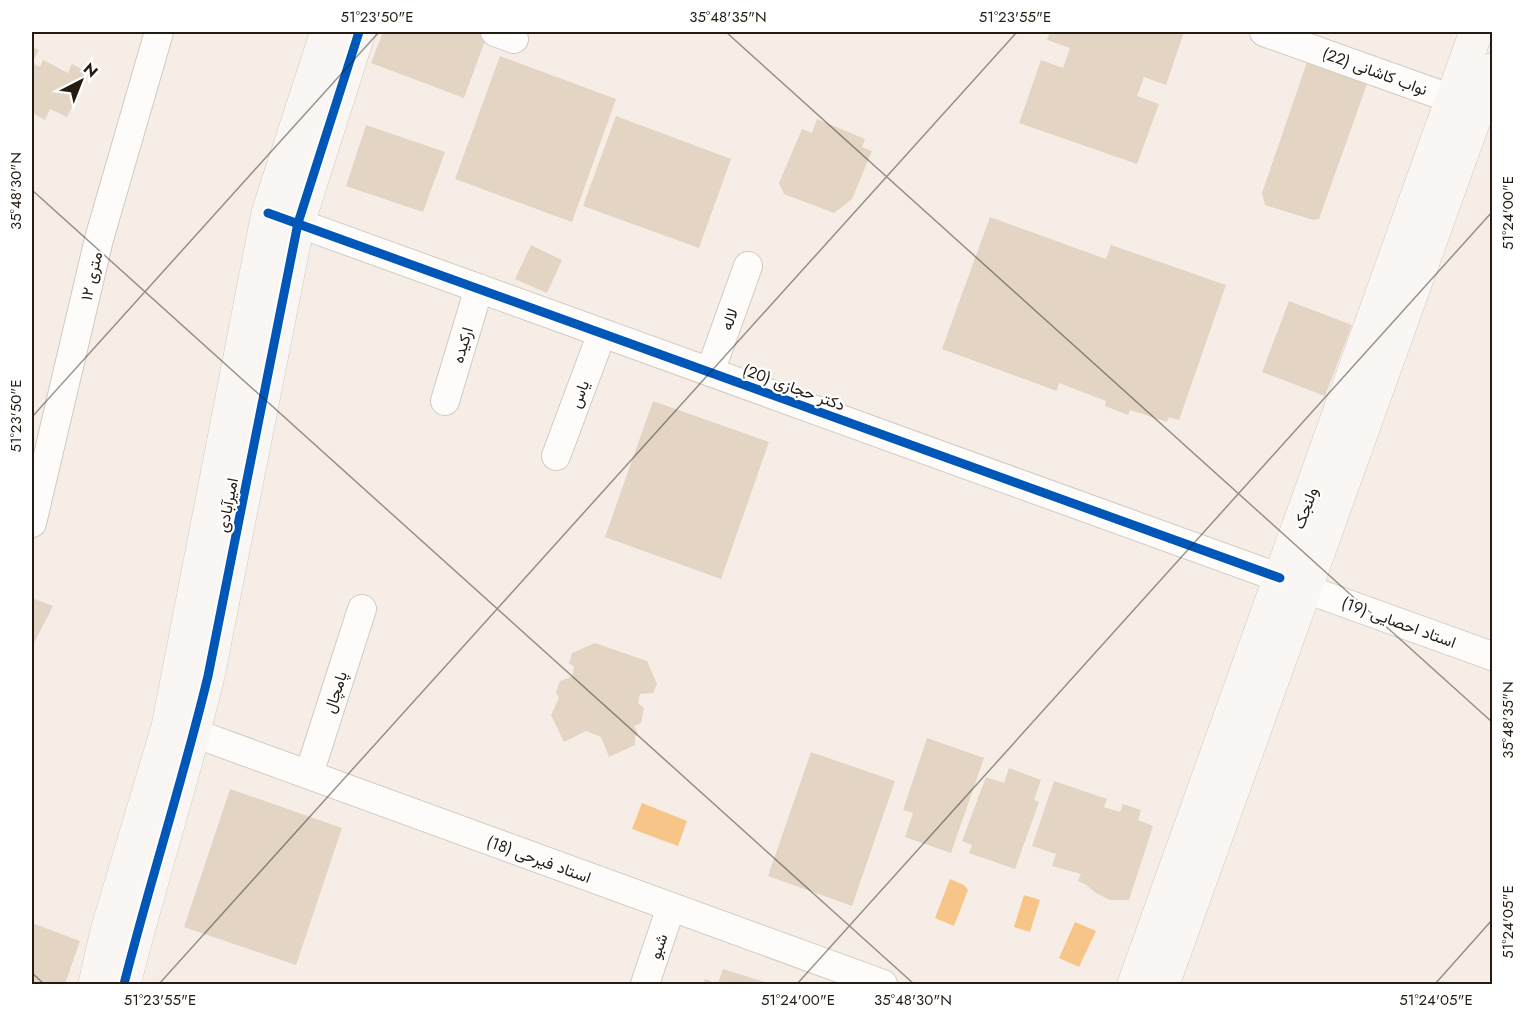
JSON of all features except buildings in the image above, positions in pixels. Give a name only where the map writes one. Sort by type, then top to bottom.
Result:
[{"type":"street","name":"۱۲ متری","points":[[32,523],[99,239],[159,32]]},
{"type":"street","name":"امیرآبادی","points":[[124,984],[150,886],[181,730],[268,213],[327,32]]},
{"type":"street","name":"امیرآبادی","points":[[94,984],[107,931],[181,730],[208,676],[298,223],[359,32]]},
{"type":"street","name":"نواب کاشانی (22)","points":[[1264,32],[1474,107]]},
{"type":"street","name":"ولنجک","points":[[1474,107],[1476,32]]},
{"type":"street","name":"ولنجک","points":[[1134,984],[1293,584],[1474,107],[1492,70]]},
{"type":"street","points":[[268,213],[298,223]]},
{"type":"street","name":"دکتر حجازی (20)","points":[[298,223],[1293,584]]},
{"type":"street","name":"لاله","points":[[710,372],[748,266]]},
{"type":"street","name":"ارکیده","points":[[445,401],[479,288]]},
{"type":"street","name":"یاس","points":[[556,456],[602,333]]},
{"type":"street","name":"ولنجک","points":[[1163,984],[1293,584]]},
{"type":"street","name":"استاد احصایی (19)","points":[[1293,584],[1492,656]]},
{"type":"street","name":"پامچال","points":[[309,774],[362,609]]},
{"type":"street","name":"استاد فیرحی (18)","points":[[181,730],[309,774],[883,984]]},
{"type":"street","name":"شبو","points":[[645,984],[671,907]]},
{"type":"shaded area","points":[[642,803],[687,821],[678,846],[632,829]]},
{"type":"shaded area","points":[[950,879],[964,885],[968,890],[954,926],[935,918]]},
{"type":"shaded area","points":[[1024,895],[1040,900],[1030,932],[1014,927]]},
{"type":"shaded area","points":[[1075,922],[1096,931],[1079,967],[1059,958]]},
{"type":"cycle path","points":[[124,984],[208,676],[298,223],[359,32]]},
{"type":"cycle path","points":[[268,213],[1280,578]]}]
